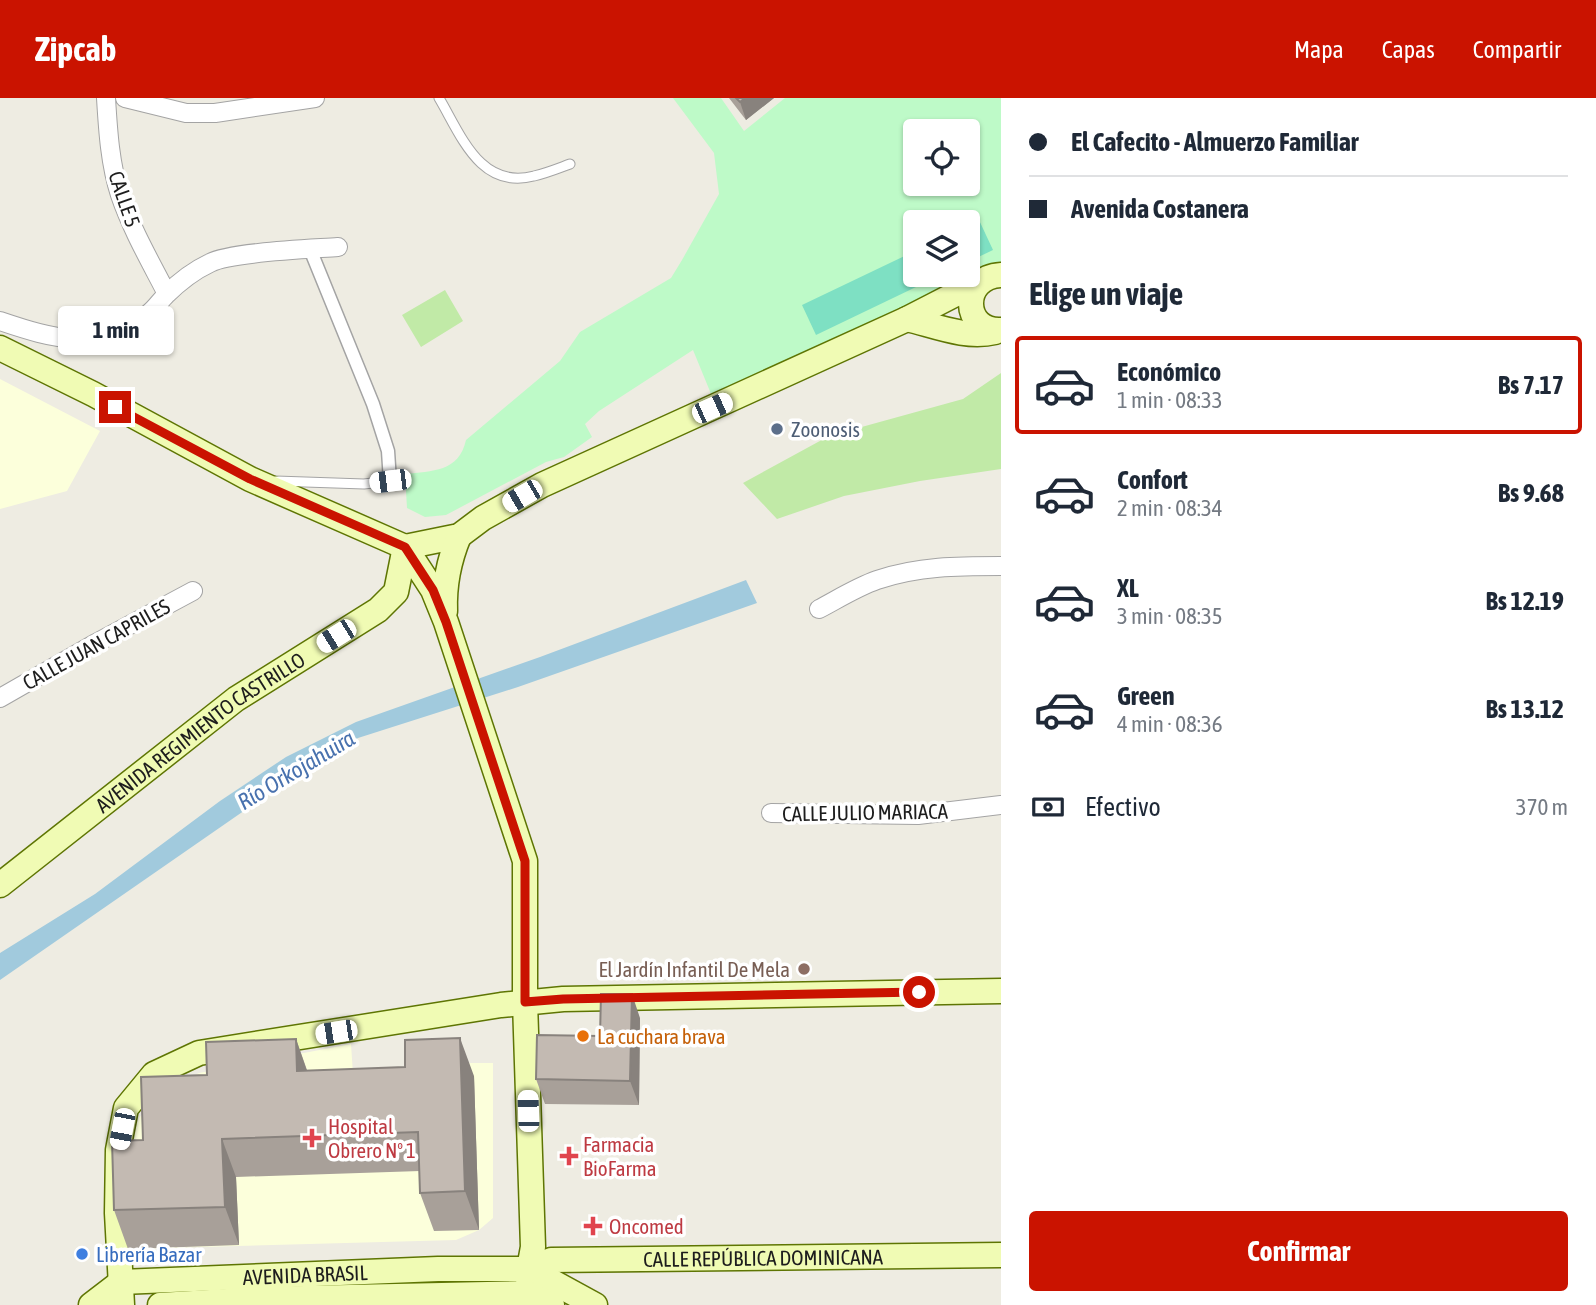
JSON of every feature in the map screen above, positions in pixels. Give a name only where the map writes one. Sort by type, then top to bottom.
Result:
[{"type":"main road","points":[[405,547],[459,536],[483,518],[542,485],[990,279]]},
{"type":"main road","points":[[990,279],[973,291],[970,302],[977,322],[986,329],[999,331]]},
{"type":"main road","points":[[907,319],[980,336],[999,331]]},
{"type":"main road","points":[[0,348],[93,394],[250,479],[405,547],[433,590],[525,861],[525,1002],[533,1247],[528,1289]]},
{"type":"main road","points":[[447,625],[444,594],[450,562],[459,536]]},
{"type":"main road","name":"AVENIDA REGIMIENTO CASTRILLO","points":[[0,885],[236,699],[378,610],[396,592],[405,547]]},
{"type":"main road","points":[[378,610],[411,599],[427,605],[447,625]]},
{"type":"main road","points":[[91,1305],[121,1294],[117,1213],[118,1150],[125,1108],[154,1074],[200,1054],[525,1002],[577,998],[1001,991]]},
{"type":"main road","name":"CALLE REPÚBLICA DOMINICANA","points":[[528,1289],[551,1260],[1001,1255]]},
{"type":"main road","points":[[438,1269],[439,1296]]},
{"type":"main road","name":"AVENIDA BRASIL","points":[[121,1294],[258,1287],[438,1269],[528,1289]]},
{"type":"main road","name":"AVENIDA BRASIL","points":[[160,1305],[258,1287],[439,1296],[528,1289]]},
{"type":"main road","points":[[528,1289],[552,1305]]},
{"type":"main road","points":[[528,1289],[595,1305]]},
{"type":"street","name":"CALLE 5","points":[[106,98],[110,150],[120,193],[131,224],[167,293]]},
{"type":"street","points":[[125,98],[187,105],[215,113],[315,98]]},
{"type":"street","points":[[0,321],[75,340],[101,339],[129,328],[150,313],[167,293],[212,261],[338,247]]},
{"type":"street","points":[[310,249],[373,404],[388,451],[390,481]]},
{"type":"street","points":[[819,609],[875,581],[909,572],[943,566],[1001,566]]},
{"type":"street","name":"CALLE JUAN CAPRILES","points":[[0,698],[193,591]]},
{"type":"street","name":"CALLE JULIO MARIACA","points":[[771,813],[918,815],[1001,805]]},
{"type":"lane","points":[[439,98],[474,157],[484,168],[497,175],[531,177],[570,164]]},
{"type":"lane","points":[[250,479],[363,484],[390,481]]},
{"type":"shaded area","points":[[0,379],[100,431],[67,491],[0,509]]},
{"type":"shaded area","name":"Hospital Obrero N° 1","points":[[351,1044],[353,1074],[451,1063],[493,1063],[493,1218],[479,1230],[456,1240],[128,1249],[125,1157],[139,1118],[167,1088],[199,1073]]},
{"type":"green space","points":[[673,98],[721,98],[744,131],[785,98],[1001,98],[1001,264],[980,274],[980,210],[903,210],[903,287],[955,287],[716,406],[693,350],[599,411],[585,424],[592,437],[564,457],[546,462],[446,515],[425,517],[407,508],[405,474],[434,470],[451,464],[462,451],[466,440],[560,361],[580,332],[671,278],[719,194],[714,153]]},
{"type":"green space","points":[[980,222],[993,250],[980,256]]},
{"type":"green space","points":[[903,257],[903,287],[916,287],[816,335],[802,305]]},
{"type":"green space","points":[[445,290],[463,321],[421,347],[402,315]]},
{"type":"green space","points":[[1001,373],[1001,469],[844,496],[777,519],[743,483],[829,436],[963,399]]},
{"type":"water","name":"Río Orkojahuira","points":[[746,580],[757,603],[518,687],[358,738],[307,767],[0,980],[0,953],[95,894],[220,801],[286,757],[356,722]]},
{"type":"building","points":[[601,994],[632,994],[630,1081],[536,1079],[537,1035],[600,1036]]},
{"type":"building","points":[[460,1038],[465,1191],[420,1193],[418,1132],[222,1139],[225,1207],[114,1210],[112,1141],[143,1140],[141,1077],[207,1075],[206,1042],[296,1039],[297,1071],[405,1067],[405,1040]]},
{"type":"place","name":"Zoonosis","points":[[777,429]]},
{"type":"place","name":"El Jardín Infantil De Mela","points":[[804,969]]},
{"type":"place","name":"La cuchara brava","points":[[583,1036]]},
{"type":"place","name":"Hospital Obrero N° 1","points":[[312,1138]]},
{"type":"place","name":"Farmacia BioFarma","points":[[569,1156]]},
{"type":"place","name":"Oncomed","points":[[593,1226]]},
{"type":"place","name":"Librería Bazar","points":[[82,1254]]},
{"type":"route","points":[[115,407],[250,479],[405,547],[433,590],[446,622],[525,861],[525,1002],[919,992]]}]
